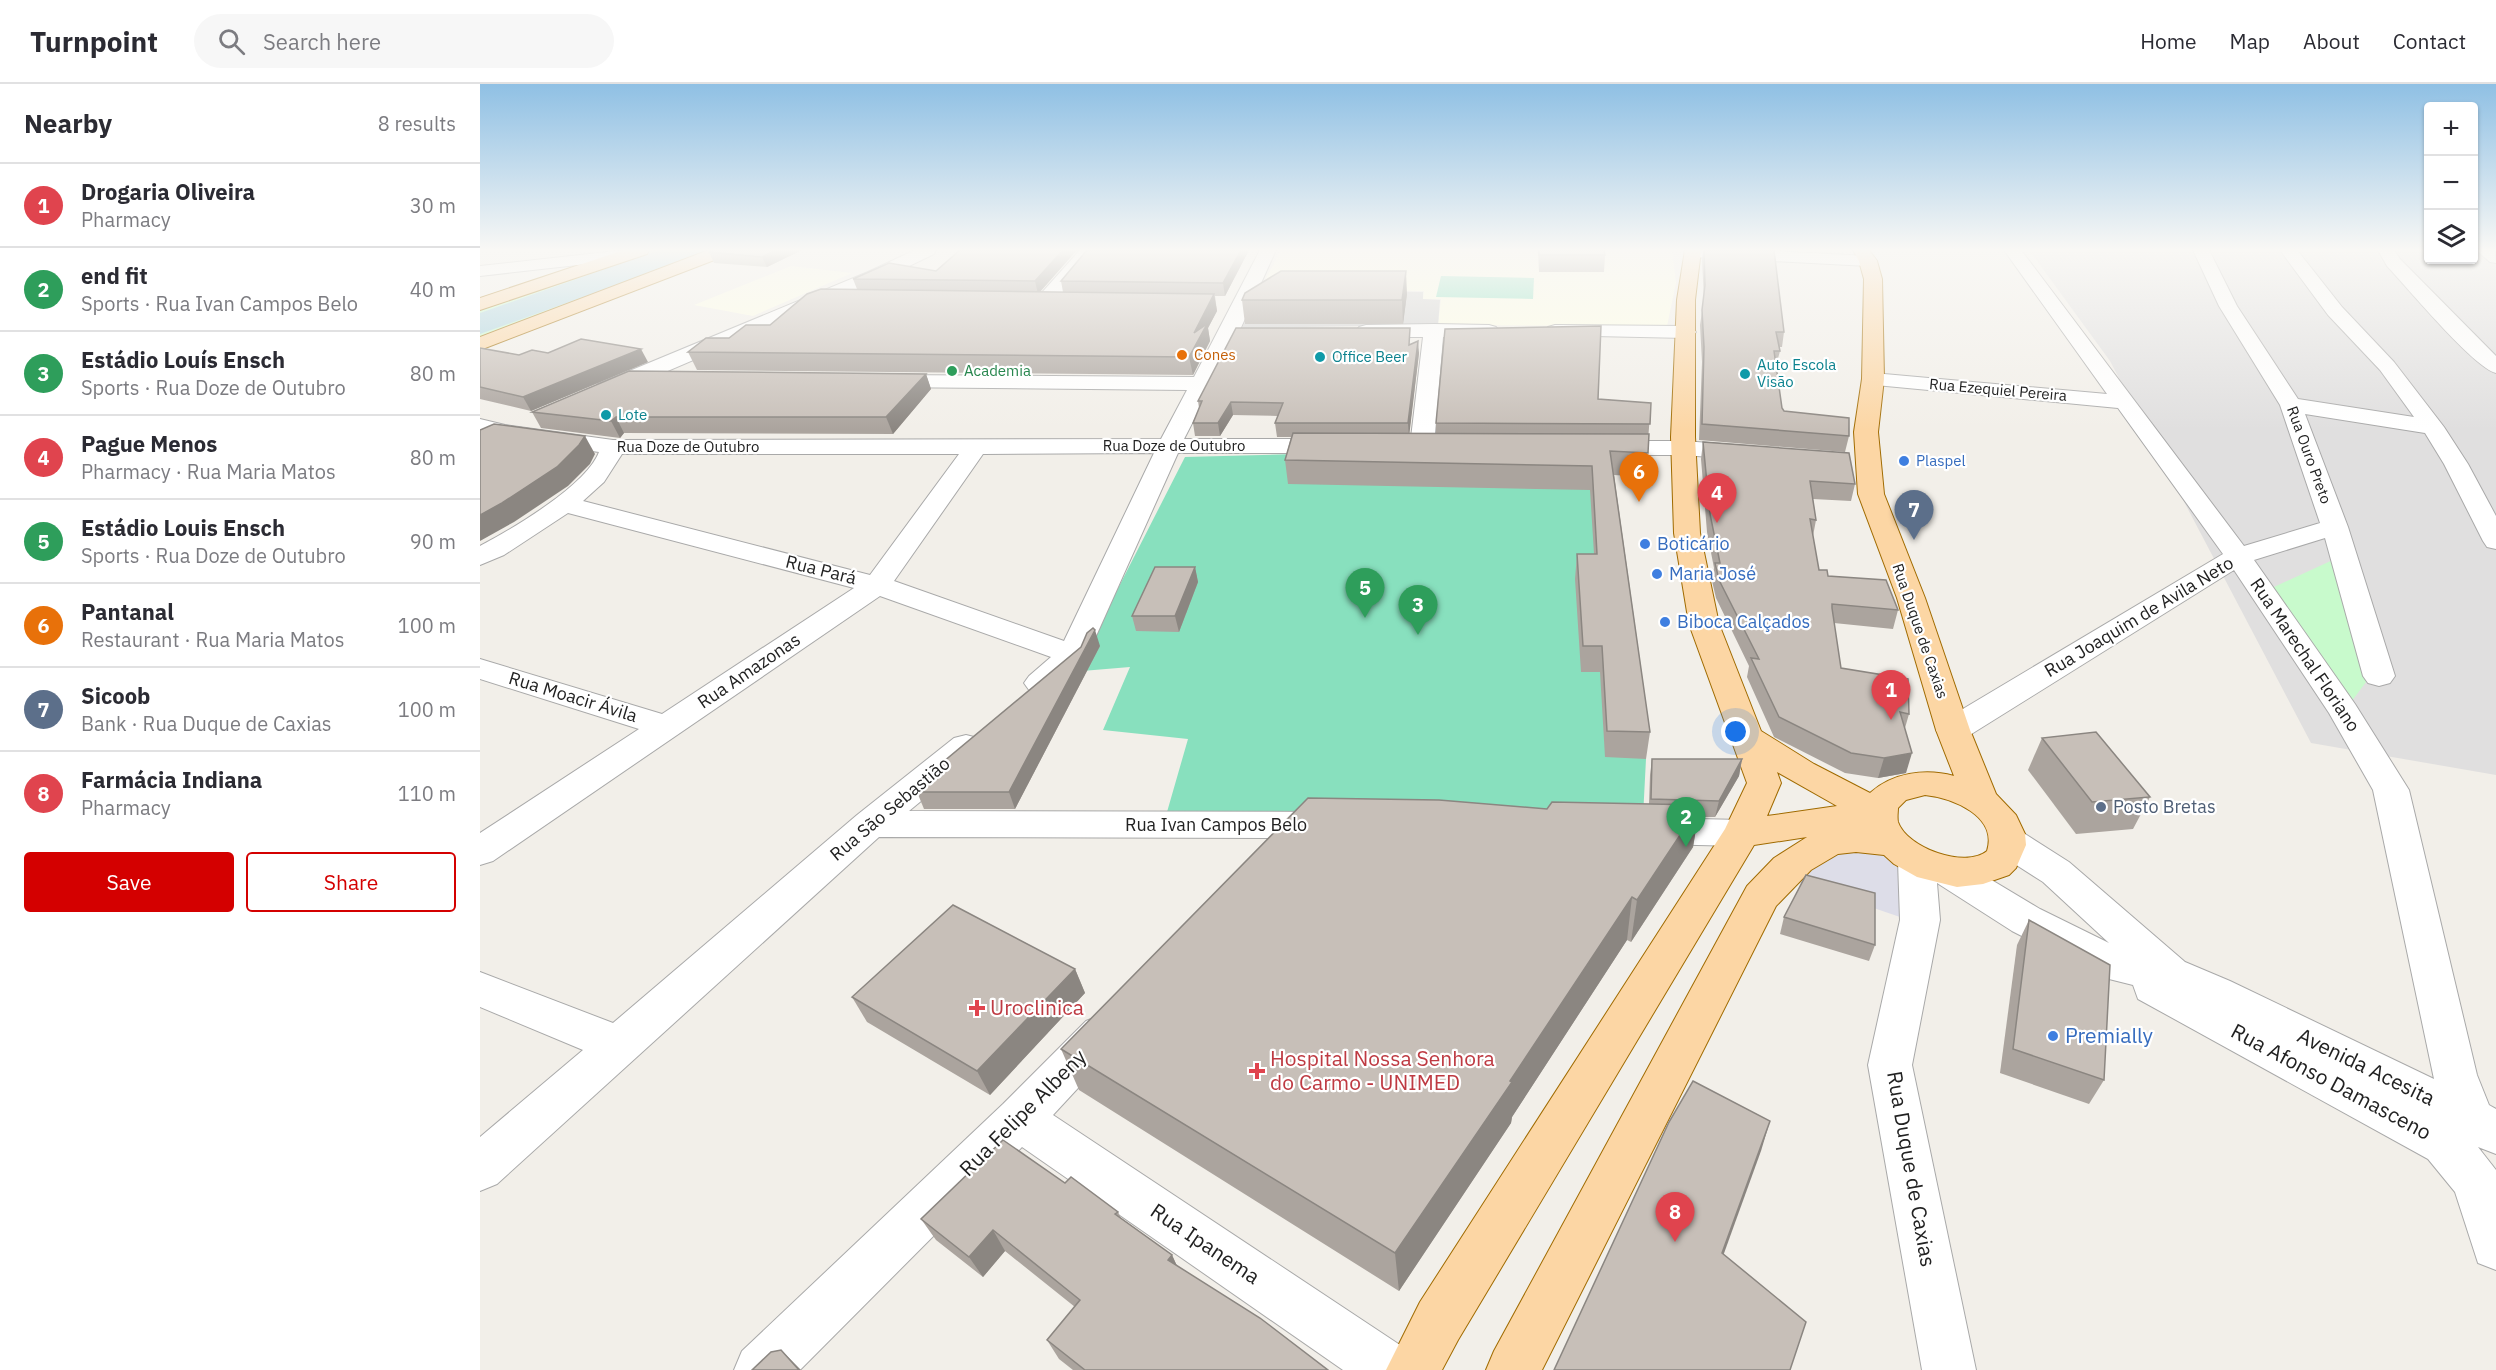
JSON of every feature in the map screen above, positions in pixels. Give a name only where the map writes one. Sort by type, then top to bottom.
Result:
[{"type":"main road","points":[[480,344],[568,310]]},
{"type":"main road","points":[[1413,1370],[1439,1322],[1742,833],[1764,783],[1704,624],[1687,533],[1684,448],[1686,310]]},
{"type":"main road","name":"Rua Duque de Caxias","points":[[1873,310],[1873,379],[1866,432],[1857,462],[1911,598],[1953,730],[1981,801]]},
{"type":"main road","points":[[1746,737],[1802,772],[1908,847]]},
{"type":"main road","points":[[1514,1370],[1761,897],[1785,868],[1815,848],[1845,839],[1908,847],[1976,872],[1993,867],[2004,857],[2009,842],[2005,824],[1981,801],[1964,791],[1944,784],[1907,785],[1892,791],[1883,801],[1908,847]]},
{"type":"main road","points":[[1742,833],[1908,847]]},
{"type":"street","points":[[588,396],[792,310]]},
{"type":"street","points":[[1019,702],[1073,654],[1169,446],[1239,310]]},
{"type":"street","name":"Rua Marechal Floriano","points":[[2055,310],[2238,556],[2344,711],[2391,790],[2455,1075],[2483,1125]]},
{"type":"street","name":"Rua Ouro Preto","points":[[2231,310],[2291,405],[2335,527],[2379,676]]},
{"type":"street","points":[[2334,310],[2387,366],[2433,427],[2456,464],[2496,541]]},
{"type":"street","points":[[2439,310],[2474,348],[2496,367]]},
{"type":"street","points":[[1434,330],[1411,446],[1446,446]]},
{"type":"street","points":[[1343,331],[1506,331]]},
{"type":"street","points":[[1530,331],[1686,332]]},
{"type":"street","points":[[629,378],[677,379]]},
{"type":"street","name":"Rua Ezequiel Pereira","points":[[1873,379],[2122,402]]},
{"type":"street","points":[[868,381],[1202,384]]},
{"type":"street","points":[[2291,405],[2433,427]]},
{"type":"street","points":[[480,443],[536,419]]},
{"type":"street","name":"Rua Doze de Outubro","points":[[480,426],[505,432],[613,447],[1353,446]]},
{"type":"street","points":[[480,557],[515,539],[563,504],[608,465],[613,447]]},
{"type":"street","name":"Rua Amazonas","points":[[480,851],[876,585],[975,447]]},
{"type":"street","points":[[1577,447],[1684,448],[1764,454]]},
{"type":"street","name":"Rua Pará","points":[[563,504],[876,585],[1073,654]]},
{"type":"street","name":"Rua Joaquim de Avila Neto","points":[[1953,730],[2238,556],[2335,527]]},
{"type":"street","name":"Rua Moacir Ávila","points":[[480,669],[666,726]]},
{"type":"street","name":"Rua São Sebastião","points":[[480,1168],[870,824],[992,724]]},
{"type":"street","name":"Rua Ivan Campos Belo","points":[[870,824],[1363,826]]},
{"type":"street","points":[[1263,867],[1304,825]]},
{"type":"street","points":[[1624,831],[1742,833]]},
{"type":"street","name":"Avenida Acesita","points":[[2009,842],[2056,872],[2170,974]]},
{"type":"street","name":"Avenida Acesita","points":[[1908,847],[2026,920],[2115,965],[2170,974],[2215,993],[2483,1125]]},
{"type":"street","name":"Rua Duque de Caxias","points":[[1908,847],[1920,920],[1890,1065],[1948,1370]]},
{"type":"street","name":"Rua Afonso Damasceno","points":[[2115,965],[2445,1143],[2476,1180],[2496,1245]]},
{"type":"street","points":[[480,989],[619,1045]]},
{"type":"street","name":"Rua Felipe Albeny","points":[[761,1370],[1019,1119],[1125,1010]]},
{"type":"street","name":"Rua Ipanema","points":[[1019,1119],[1390,1370]]},
{"type":"shaded area","points":[[721,310],[767,310],[753,316]]},
{"type":"shaded area","points":[[1251,310],[1439,310],[1438,325],[1242,328]]},
{"type":"shaded area","points":[[1440,310],[1670,310],[1667,326],[1438,325]]},
{"type":"shaded area","points":[[2073,310],[2496,310],[2496,775],[2311,743],[2110,361]]},
{"type":"shaded area","points":[[1883,850],[1904,865],[1900,917],[1792,880],[1820,854]]},
{"type":"green space","points":[[480,310],[555,310],[480,337]]},
{"type":"green space","points":[[1296,454],[1606,456],[1646,759],[1643,817],[1165,819],[1188,739],[1103,730],[1130,667],[1070,672],[1083,657],[1185,457]]},
{"type":"green space","points":[[2335,559],[2369,678],[2343,713],[2263,592]]},
{"type":"building","points":[[788,310],[1206,310],[1194,333],[1207,324],[1189,357],[688,352],[706,338],[729,338],[746,325],[770,325]]},
{"type":"building","points":[[1702,310],[1781,310],[1784,332],[1776,332],[1780,351],[1774,351],[1782,408],[1784,411],[1849,418],[1849,436],[1702,424],[1704,347]]},
{"type":"building","points":[[1601,326],[1598,399],[1651,403],[1650,424],[1436,423],[1445,329]]},
{"type":"building","points":[[1236,328],[1410,328],[1409,345],[1418,341],[1408,423],[1275,423],[1283,403],[1231,402],[1218,423],[1193,423],[1202,401],[1198,401]]},
{"type":"building","points":[[581,339],[641,349],[523,397],[480,387],[480,348],[519,355],[532,350],[548,353]]},
{"type":"building","points":[[629,371],[926,374],[886,417],[616,417],[611,421],[532,412]]},
{"type":"building","points":[[494,424],[585,436],[557,467],[480,515],[480,430]]},
{"type":"building","points":[[1293,433],[1649,434],[1648,453],[1610,451],[1650,732],[1607,731],[1602,646],[1583,646],[1577,554],[1597,554],[1592,466],[1285,460]]},
{"type":"building","points":[[1703,442],[1849,453],[1855,484],[1810,481],[1816,520],[1810,519],[1819,570],[1827,570],[1828,576],[1886,580],[1898,610],[1832,604],[1841,668],[1908,679],[1909,714],[1900,712],[1912,753],[1884,758],[1851,753],[1779,717],[1751,658],[1759,659],[1719,580],[1715,563],[1720,563],[1710,514]]},
{"type":"building","points":[[1155,567],[1195,567],[1175,616],[1132,616]]},
{"type":"building","points":[[1093,628],[1095,630],[1009,792],[917,792],[937,767],[1081,647],[1087,633]]},
{"type":"building","points":[[2096,732],[2150,797],[2092,802],[2042,738]]},
{"type":"building","points":[[1652,759],[1742,759],[1719,801],[1651,799]]},
{"type":"building","name":"Hospital Nossa Senhora do Carmo - UNIMED","points":[[1308,798],[1439,800],[1547,809],[1552,802],[1700,805],[1637,900],[1632,897],[1510,1081],[1512,1082],[1395,1253],[1061,1049]]},
{"type":"building","points":[[1806,875],[1875,893],[1875,945],[1784,917]]},
{"type":"building","name":"Uroclinica","points":[[953,905],[1075,969],[977,1071],[852,997]]},
{"type":"building","points":[[2029,920],[2110,965],[2104,1080],[2013,1049]]},
{"type":"building","points":[[1693,1081],[1770,1121],[1722,1253],[1806,1322],[1790,1370],[1554,1370],[1669,1122]]},
{"type":"building","points":[[1003,1140],[1065,1183],[1071,1177],[1118,1212],[1115,1214],[1172,1255],[1168,1260],[1260,1318],[1328,1370],[1085,1370],[1047,1340],[1080,1300],[993,1230],[969,1257],[921,1219]]},
{"type":"building","points":[[781,1350],[799,1370],[752,1370],[771,1352]]},
{"type":"waterway","points":[[480,324],[519,310]]},
{"type":"place","name":"Cones","points":[[1182,355]]},
{"type":"place","name":"Office Beer","points":[[1320,357]]},
{"type":"place","name":"Academia","points":[[952,371]]},
{"type":"place","name":"Auto Escola Visão","points":[[1745,374]]},
{"type":"place","name":"Lote","points":[[606,415]]},
{"type":"place","name":"Plaspel","points":[[1904,461]]},
{"type":"place","name":"Pantanal","points":[[1639,502]]},
{"type":"place","name":"Pague Menos","points":[[1717,523]]},
{"type":"place","name":"Sicoob","points":[[1914,540]]},
{"type":"place","name":"Boticário","points":[[1645,544]]},
{"type":"place","name":"Maria José","points":[[1657,574]]},
{"type":"place","name":"Estádio Louis Ensch","points":[[1365,618]]},
{"type":"place","name":"Biboca Calçados","points":[[1665,622]]},
{"type":"place","name":"Estádio Louís Ensch","points":[[1418,635]]},
{"type":"place","name":"Drogaria Oliveira","points":[[1891,720]]},
{"type":"place","name":"Posto Bretas","points":[[2101,807]]},
{"type":"place","name":"end fit","points":[[1686,847]]},
{"type":"place","name":"Uroclinica","points":[[977,1008]]},
{"type":"place","name":"Premially","points":[[2053,1036]]},
{"type":"place","name":"Hospital Nossa Senhora do Carmo - UNIMED","points":[[1257,1071]]},
{"type":"place","name":"Farmácia Indiana","points":[[1675,1242]]}]
